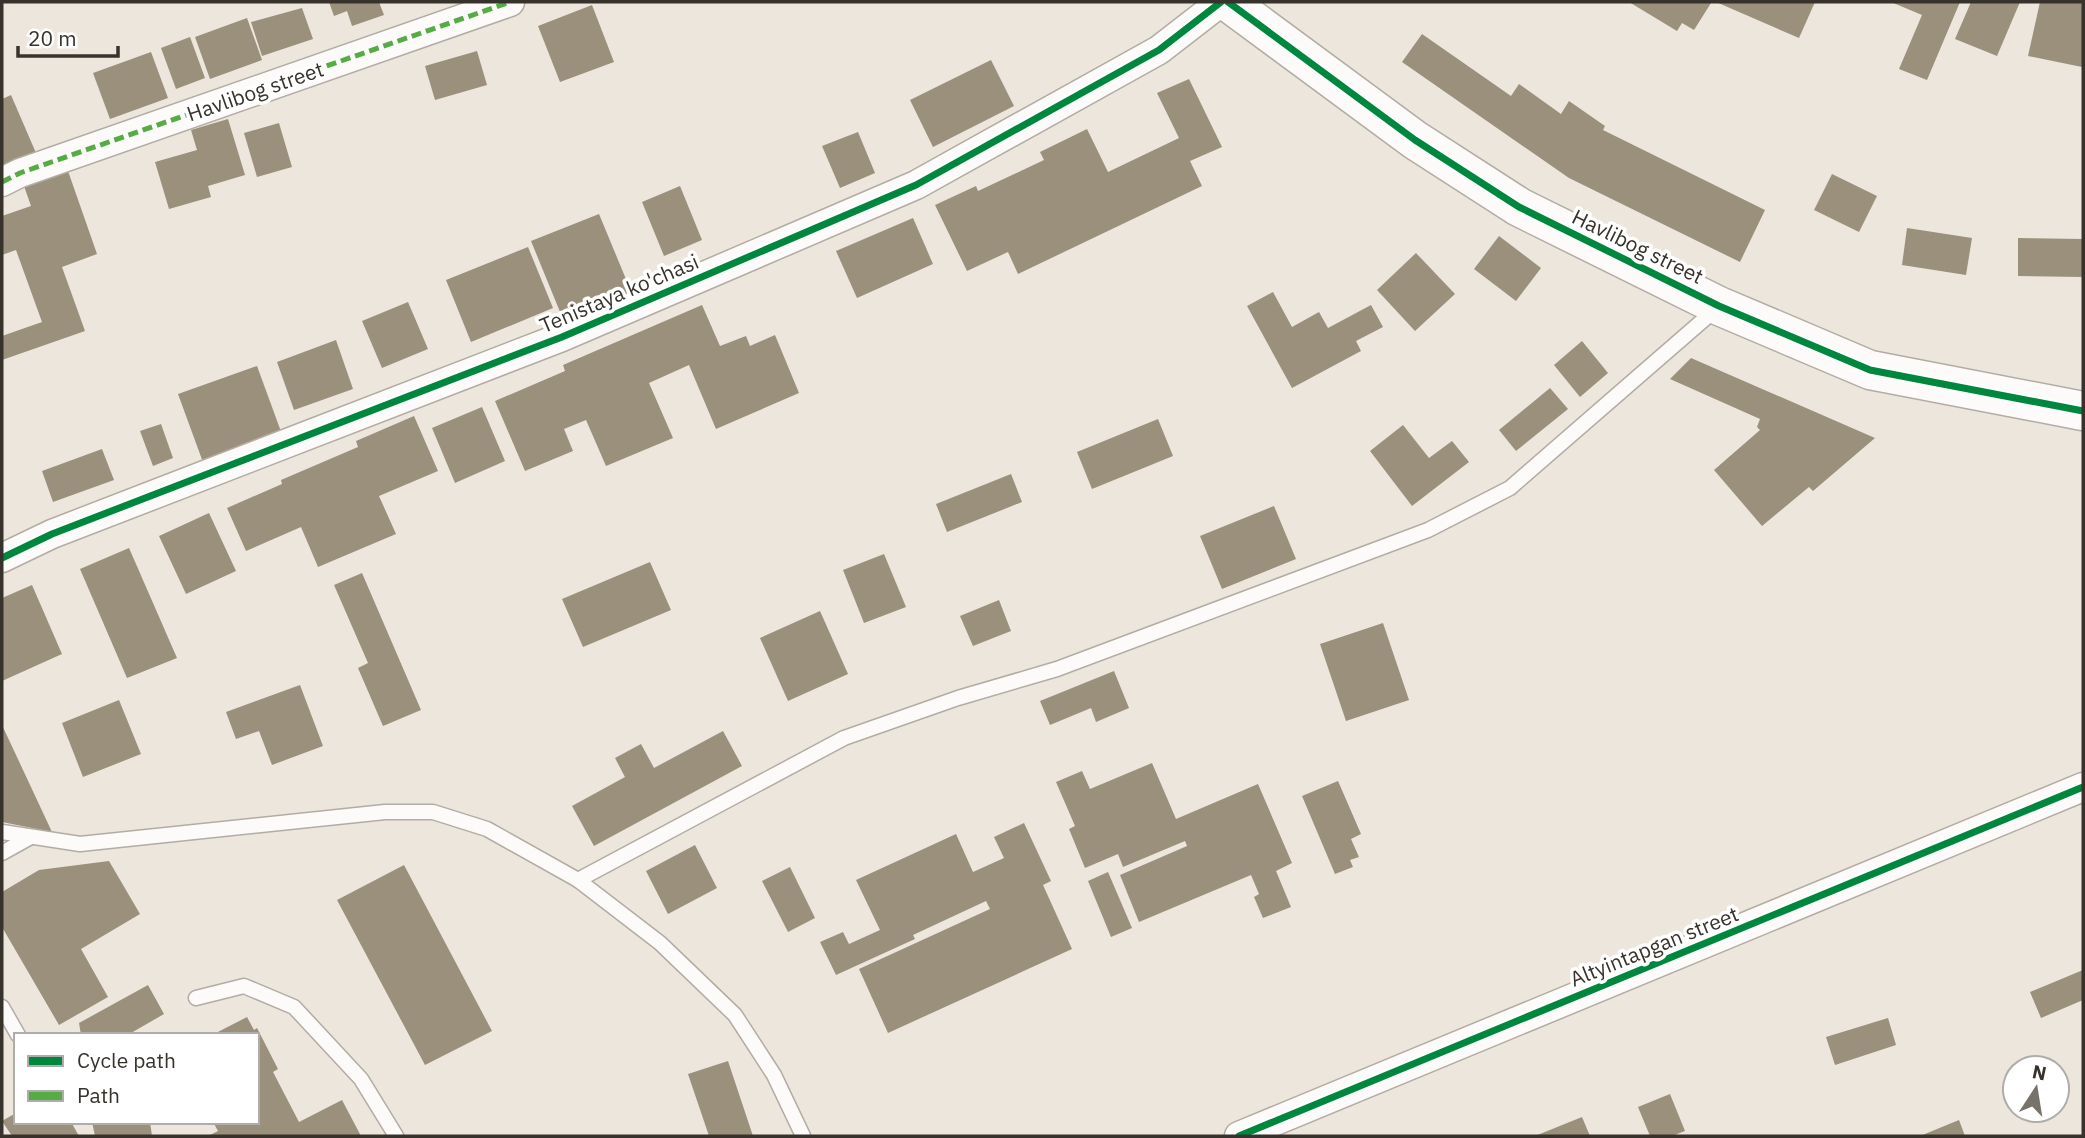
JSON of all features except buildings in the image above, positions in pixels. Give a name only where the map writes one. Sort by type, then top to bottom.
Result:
[{"type":"street","name":"Hаvlibog street","points":[[2,182],[20,173],[510,2]]},
{"type":"street","name":"Tenistaya ko'chasi","points":[[2,558],[65,529],[562,337],[916,185],[1159,50],[1222,2]]},
{"type":"street","name":"Hаvlibog street","points":[[1228,2],[1415,140],[1519,207],[1719,306],[1870,370],[2083,411]]},
{"type":"street","name":"Altyintapgan street","points":[[1239,1136],[2083,787]]},
{"type":"lane","points":[[578,880],[844,738],[958,698],[1057,669],[1428,530],[1510,488],[1719,306]]},
{"type":"lane","points":[[2,832],[80,844],[385,812],[433,812],[487,829],[578,880],[660,943],[735,1015],[774,1075],[803,1136]]},
{"type":"lane","points":[[2,853],[29,838]]},
{"type":"lane","points":[[196,998],[244,986],[295,1007],[361,1079],[396,1136]]},
{"type":"lane","points":[[2,1007],[17,1033]]},
{"type":"marked path","points":[[2,182],[20,173],[510,2]]},
{"type":"cycle path","points":[[2,558],[52,534],[562,337],[916,185],[1159,50],[1221,2]]},
{"type":"cycle path","points":[[1228,2],[1415,140],[1519,207],[1719,306],[1870,370],[2083,411]]},
{"type":"cycle path","points":[[1239,1136],[2083,787]]}]
